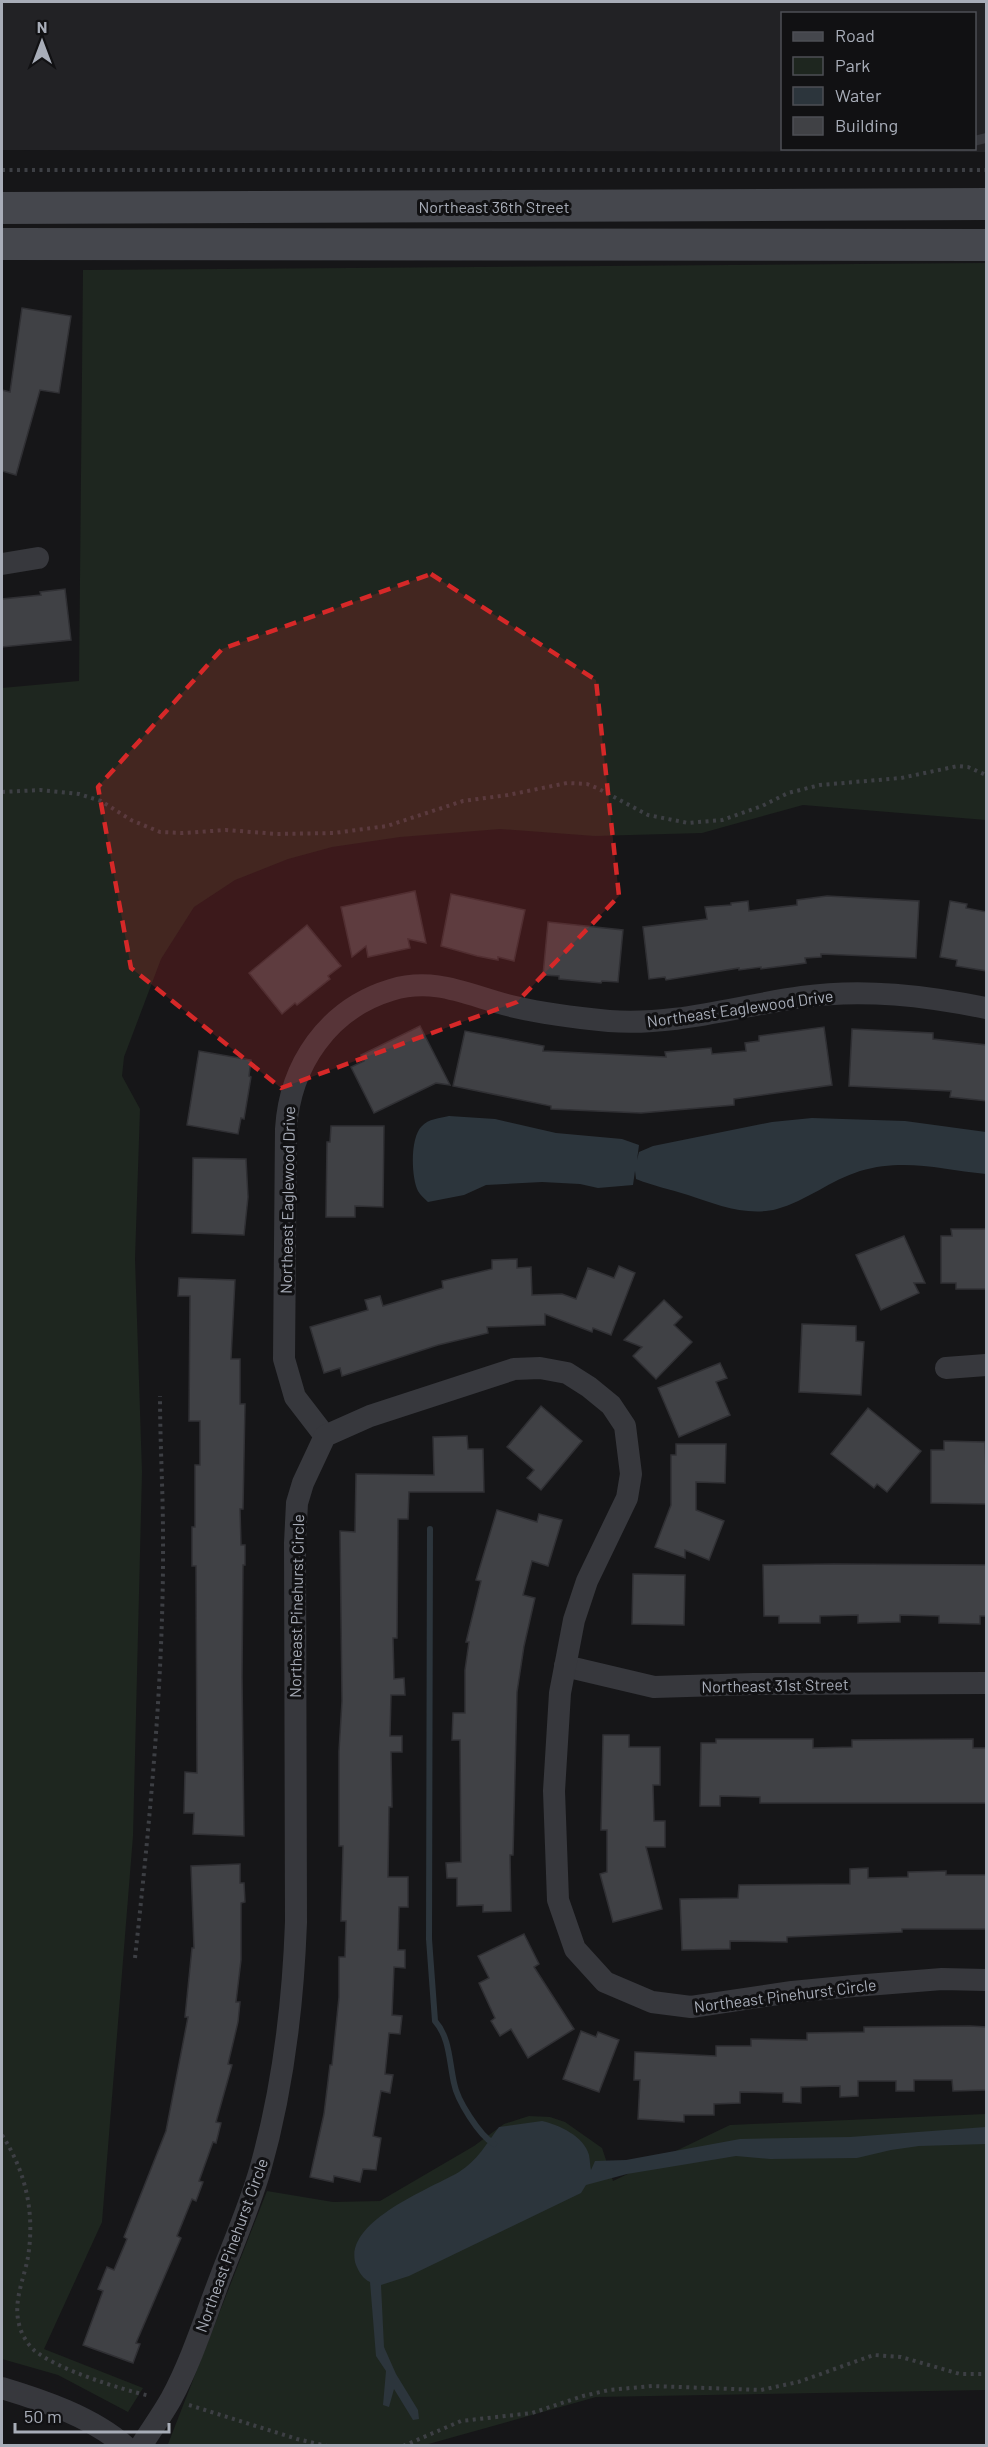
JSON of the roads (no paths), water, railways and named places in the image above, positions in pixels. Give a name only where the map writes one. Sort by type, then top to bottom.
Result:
[{"type":"main road","name":"Northeast 36th Street","points":[[2,208],[987,204]]},
{"type":"main road","points":[[2,244],[987,245]]},
{"type":"street","points":[[2,564],[38,558]]},
{"type":"street","name":"Northeast Eaglewood Drive","points":[[325,1436],[295,1396],[284,1359],[286,1129],[290,1093],[303,1061],[328,1029],[345,1013],[367,999],[392,990],[436,986],[461,990],[515,1007],[609,1021],[659,1021],[685,1018],[803,997],[836,994],[920,996],[987,1008]]},
{"type":"street","points":[[946,1368],[987,1365]]},
{"type":"street","name":"Northeast Pinehurst Circle","points":[[141,2445],[170,2401],[184,2372],[246,2214],[276,2107],[294,1981],[297,1503],[303,1483],[325,1436],[370,1416],[514,1369],[540,1368],[567,1373],[589,1387],[611,1405],[625,1426],[632,1474],[627,1498],[587,1581],[574,1620],[560,1693],[554,1791],[558,1900],[575,1949],[605,1982],[652,2002],[691,2007],[844,1987],[942,1979],[987,1980]]},
{"type":"street","name":"Northeast 31st Street","points":[[565,1666],[654,1687],[987,1683]]},
{"type":"street","points":[[2,2388],[61,2408],[124,2445]]},
{"type":"water","points":[[449,1116],[495,1119],[556,1133],[622,1139],[639,1145],[637,1160],[639,1152],[653,1146],[772,1122],[812,1118],[905,1121],[986,1132],[986,1174],[924,1166],[877,1167],[849,1175],[798,1201],[766,1211],[743,1210],[720,1205],[649,1184],[636,1179],[635,1171],[633,1185],[598,1188],[580,1184],[542,1182],[486,1185],[464,1195],[428,1202],[418,1191],[414,1176],[415,1139],[418,1131],[427,1122]]},
{"type":"water","points":[[542,2121],[556,2125],[582,2142],[589,2155],[591,2170],[595,2161],[626,2160],[740,2139],[850,2137],[986,2127],[986,2144],[919,2146],[857,2158],[770,2159],[736,2156],[627,2174],[586,2185],[581,2193],[409,2276],[381,2285],[384,2347],[396,2374],[418,2410],[419,2419],[413,2420],[394,2389],[389,2407],[383,2405],[386,2371],[376,2356],[370,2282],[357,2268],[355,2249],[362,2235],[392,2208],[459,2172],[471,2163],[499,2127]]},
{"type":"waterway","points":[[430,1529],[429,1939],[435,2021],[444,2035],[459,2098],[476,2125],[494,2144]]}]
